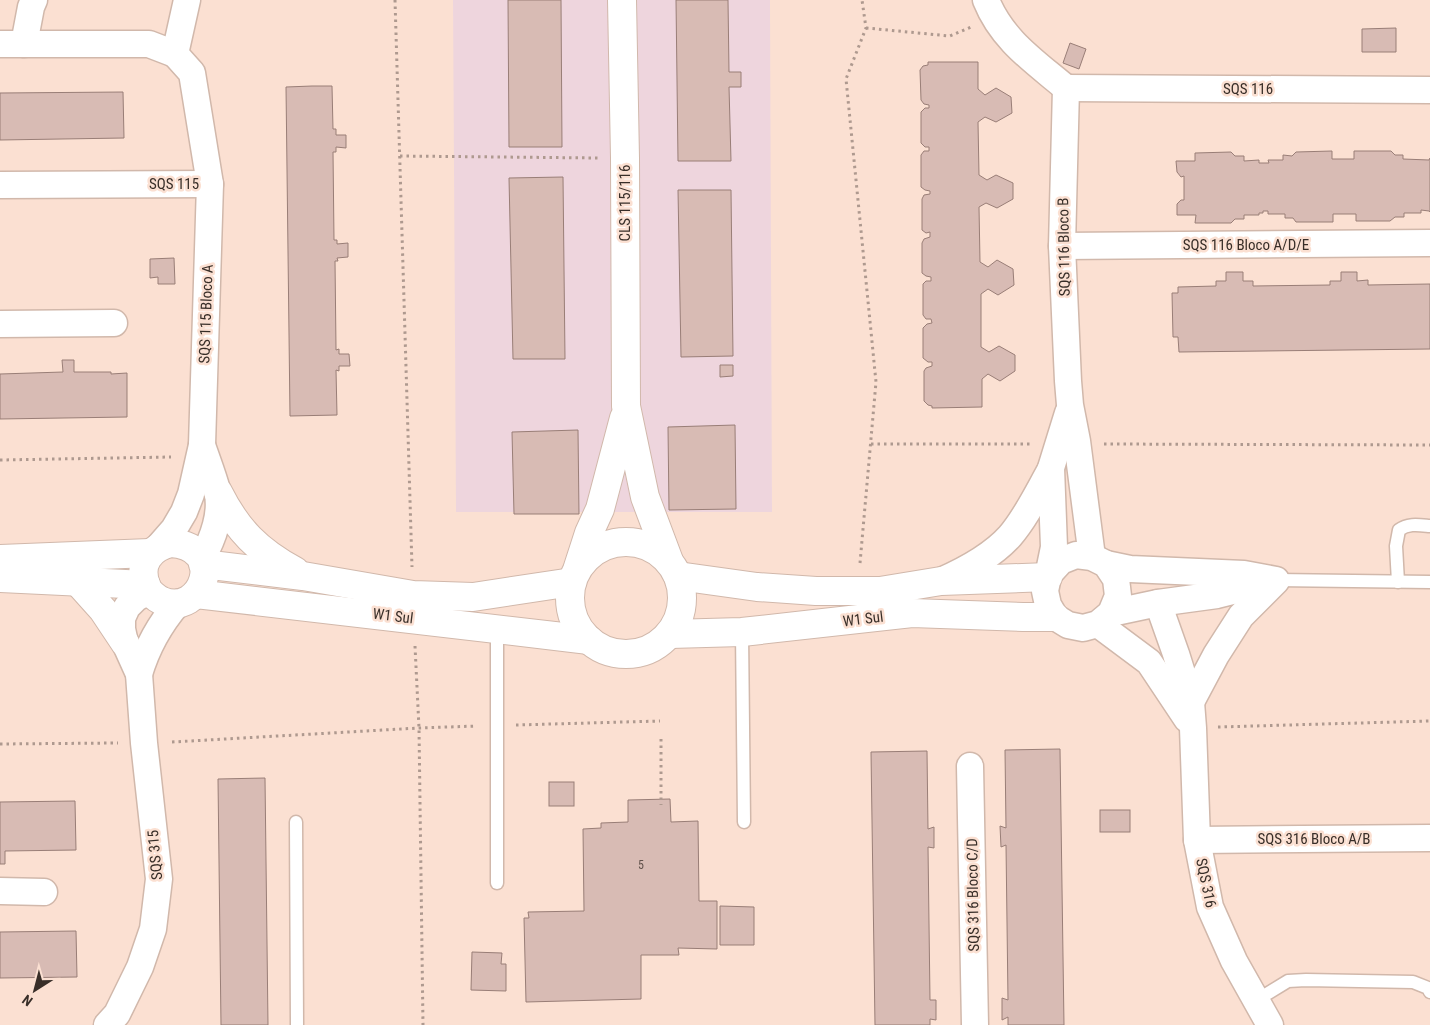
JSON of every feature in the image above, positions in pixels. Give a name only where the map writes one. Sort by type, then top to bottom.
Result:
[{"type":"street","points":[[12,44],[34,0]]},
{"type":"street","points":[[175,54],[187,0]]},
{"type":"street","name":"CLS 115/116","points":[[622,0],[626,406],[645,497],[674,569]]},
{"type":"street","points":[[989,8],[1013,44],[1066,88]]},
{"type":"street","name":"SQS 115","points":[[0,185],[210,184],[192,74],[175,54],[149,44],[12,44]]},
{"type":"street","name":"SQS 116","points":[[1066,88],[1430,90]]},
{"type":"street","name":"SQS 116 Bloco B","points":[[1066,88],[1062,246],[1070,405],[1086,524],[1099,560]]},
{"type":"street","name":"SQS 115 Bloco A","points":[[155,549],[174,529],[184,512],[191,494],[201,451],[210,184]]},
{"type":"street","name":"SQS 116 Bloco A/D/E","points":[[1062,246],[1430,244]]},
{"type":"street","points":[[0,324],[114,323]]},
{"type":"street","name":"SQS 116 Bloco B","points":[[941,581],[961,572],[996,549],[1009,537],[1021,521],[1052,468],[1070,405]]},
{"type":"street","name":"CLS 115/116","points":[[574,576],[589,533],[600,509],[626,406]]},
{"type":"street","name":"SQS 115 Bloco A","points":[[201,451],[218,492],[217,519],[214,533],[203,561]]},
{"type":"street","name":"SQS 116 Bloco B","points":[[1049,575],[1054,547],[1052,468]]},
{"type":"street","points":[[218,492],[229,515],[242,531],[276,561],[303,576]]},
{"type":"street","points":[[632,542],[652,548],[674,569],[682,590],[683,606],[678,621],[670,634],[653,648],[631,655],[608,652],[589,640],[576,623],[570,603],[574,576],[591,553],[610,544],[632,542]]},
{"type":"street","points":[[0,559],[155,549],[171,543],[181,544],[191,548],[203,561],[204,573],[202,584],[187,599],[167,603],[157,598],[148,588],[143,574],[145,563],[155,549]]},
{"type":"street","points":[[1076,555],[1130,569],[1244,574],[1276,580],[1217,595],[1158,603],[1105,619],[1083,628],[1068,625],[1055,617],[1048,605],[1045,591],[1049,575],[1061,561],[1076,555]]},
{"type":"street","points":[[1099,560],[1116,579],[1118,596],[1105,619]]},
{"type":"street","name":"W1 Sul","points":[[203,561],[303,576],[497,629],[589,640]]},
{"type":"street","name":"W1 Sul","points":[[674,569],[757,587],[857,591],[880,591],[941,581],[1049,575]]},
{"type":"street","name":"W1 Sul","points":[[187,599],[413,607],[473,597],[574,576]]},
{"type":"street","points":[[0,578],[77,581],[148,588]]},
{"type":"street","points":[[1191,702],[1216,655],[1241,616],[1276,580]]},
{"type":"street","points":[[77,581],[103,610],[125,643]]},
{"type":"street","name":"SQS 315","points":[[108,1025],[117,1014],[140,967],[152,929],[159,879],[144,743],[139,674],[125,643],[122,618],[127,607],[148,588]]},
{"type":"street","name":"SQS 315","points":[[139,674],[145,654],[164,619],[187,599]]},
{"type":"street","name":"SQS 316","points":[[1158,603],[1191,702],[1197,840],[1210,907],[1234,961],[1270,1025]]},
{"type":"street","name":"W1 Sul","points":[[670,634],[742,632],[912,613],[1055,617]]},
{"type":"street","points":[[1105,619],[1149,662],[1193,728]]},
{"type":"street","name":"SQS 316 Bloco C/D","points":[[970,766],[975,1025]]},
{"type":"street","name":"SQS 316 Bloco A/B","points":[[1197,840],[1430,838]]},
{"type":"street","points":[[0,891],[44,892]]},
{"type":"lane","points":[[1398,582],[1396,546],[1399,530],[1412,524],[1430,526]]},
{"type":"lane","points":[[1276,580],[1430,582]]},
{"type":"lane","points":[[497,629],[497,883]]},
{"type":"lane","points":[[742,632],[744,822]]},
{"type":"lane","points":[[296,822],[298,1025]]},
{"type":"lane","points":[[1257,1000],[1288,981],[1306,980],[1413,982],[1428,988],[1430,992]]},
{"type":"path","points":[[395,0],[413,607],[419,728],[423,1025]]},
{"type":"path","points":[[857,591],[876,382],[846,79],[866,28],[862,0]]},
{"type":"path","points":[[866,28],[950,36],[989,8]]},
{"type":"path","points":[[400,156],[625,158]]},
{"type":"path","points":[[871,444],[1030,444]]},
{"type":"path","points":[[1100,444],[1430,445]]},
{"type":"path","points":[[0,460],[201,451]]},
{"type":"path","points":[[0,744],[144,743],[419,728],[660,721]]},
{"type":"path","points":[[1193,728],[1430,721]]},
{"type":"path","points":[[661,739],[662,805]]},
{"type":"shaded area","points":[[453,0],[770,0],[772,512],[456,512]]},
{"type":"building","points":[[508,0],[561,0],[562,147],[509,147]]},
{"type":"building","points":[[676,0],[728,0],[729,72],[741,72],[741,87],[729,87],[731,161],[678,161]]},
{"type":"building","points":[[1396,28],[1396,52],[1362,52],[1362,29]]},
{"type":"building","points":[[1070,43],[1086,49],[1079,69],[1063,63]]},
{"type":"building","points":[[928,62],[978,62],[978,89],[985,95],[996,88],[1011,97],[1012,113],[996,122],[985,117],[978,122],[979,175],[987,180],[996,175],[1013,183],[1013,199],[997,208],[986,203],[979,207],[980,262],[988,267],[997,260],[1013,269],[1014,285],[998,295],[988,289],[981,294],[981,347],[989,352],[999,346],[1015,355],[1015,371],[1000,381],[988,374],[982,379],[982,407],[932,408],[932,406],[924,401],[924,371],[932,366],[932,362],[928,362],[923,358],[923,328],[927,324],[932,323],[931,319],[926,319],[923,315],[923,284],[926,281],[931,281],[931,277],[922,273],[922,243],[924,239],[930,237],[930,232],[926,233],[922,230],[922,199],[924,195],[930,194],[930,191],[921,187],[921,155],[924,151],[929,151],[929,147],[925,147],[921,143],[921,112],[925,108],[929,108],[929,105],[924,104],[921,100],[920,70],[923,66],[928,65]]},
{"type":"building","points":[[332,86],[333,129],[336,129],[336,135],[346,135],[346,148],[336,147],[336,152],[333,152],[334,240],[337,240],[337,244],[348,243],[348,257],[337,258],[338,261],[335,261],[336,350],[339,349],[339,354],[349,354],[350,366],[339,366],[339,371],[336,370],[337,415],[290,416],[286,87]]},
{"type":"building","points":[[123,92],[124,138],[0,140],[0,93]]},
{"type":"building","points":[[1332,151],[1332,159],[1354,159],[1354,151],[1391,151],[1395,155],[1403,155],[1403,159],[1429,160],[1430,158],[1430,212],[1421,210],[1421,213],[1404,213],[1404,217],[1395,217],[1390,221],[1356,221],[1356,214],[1333,214],[1333,222],[1296,222],[1293,218],[1285,218],[1285,214],[1268,214],[1268,211],[1263,211],[1259,215],[1244,215],[1244,219],[1235,219],[1231,223],[1195,223],[1196,215],[1177,215],[1177,204],[1184,200],[1184,176],[1181,177],[1177,172],[1176,161],[1195,161],[1195,153],[1231,152],[1235,156],[1244,156],[1244,161],[1259,160],[1259,163],[1269,163],[1268,160],[1283,160],[1283,155],[1292,156],[1296,152]]},
{"type":"building","points":[[563,177],[565,359],[513,359],[509,178]]},
{"type":"building","points":[[678,190],[731,190],[733,356],[681,357]]},
{"type":"building","points":[[174,258],[175,284],[158,284],[158,277],[150,278],[150,259]]},
{"type":"building","points":[[1226,272],[1243,272],[1243,281],[1253,281],[1253,286],[1330,285],[1330,281],[1341,281],[1341,272],[1357,272],[1357,281],[1368,280],[1368,285],[1430,284],[1430,349],[1179,352],[1178,337],[1173,337],[1172,293],[1178,293],[1178,287],[1216,286],[1216,281],[1226,281]]},
{"type":"building","points":[[62,360],[74,360],[74,372],[127,373],[127,417],[0,419],[0,374],[63,372]]},
{"type":"building","points":[[720,365],[733,365],[733,376],[720,377]]},
{"type":"building","points":[[735,425],[736,509],[669,510],[668,427]]},
{"type":"building","points":[[578,430],[579,514],[514,514],[512,432]]},
{"type":"building","points":[[1060,749],[1064,1025],[1008,1025],[1008,1017],[1002,1020],[1002,998],[1008,1000],[1006,845],[1001,847],[1000,826],[1006,828],[1005,750]]},
{"type":"building","points":[[927,751],[928,829],[934,827],[934,848],[928,847],[930,1000],[936,1000],[936,1020],[930,1019],[930,1025],[875,1025],[871,752]]},
{"type":"building","points":[[265,778],[268,1025],[221,1025],[218,779]]},
{"type":"building","points":[[549,782],[574,782],[574,806],[549,806]]},
{"type":"building","points":[[670,799],[671,822],[698,821],[699,901],[717,901],[717,949],[678,948],[679,955],[641,955],[641,999],[526,1002],[524,918],[529,918],[528,912],[584,911],[583,829],[601,828],[601,823],[628,822],[628,800]]},
{"type":"building","points":[[75,801],[76,850],[5,851],[5,864],[0,864],[0,802]]},
{"type":"building","points":[[1100,810],[1130,810],[1130,832],[1100,832]]},
{"type":"building","points":[[720,906],[754,907],[754,945],[720,945]]},
{"type":"building","points":[[76,931],[77,977],[0,978],[0,932]]},
{"type":"building","points":[[472,952],[502,953],[501,964],[506,964],[506,991],[471,990]]}]
